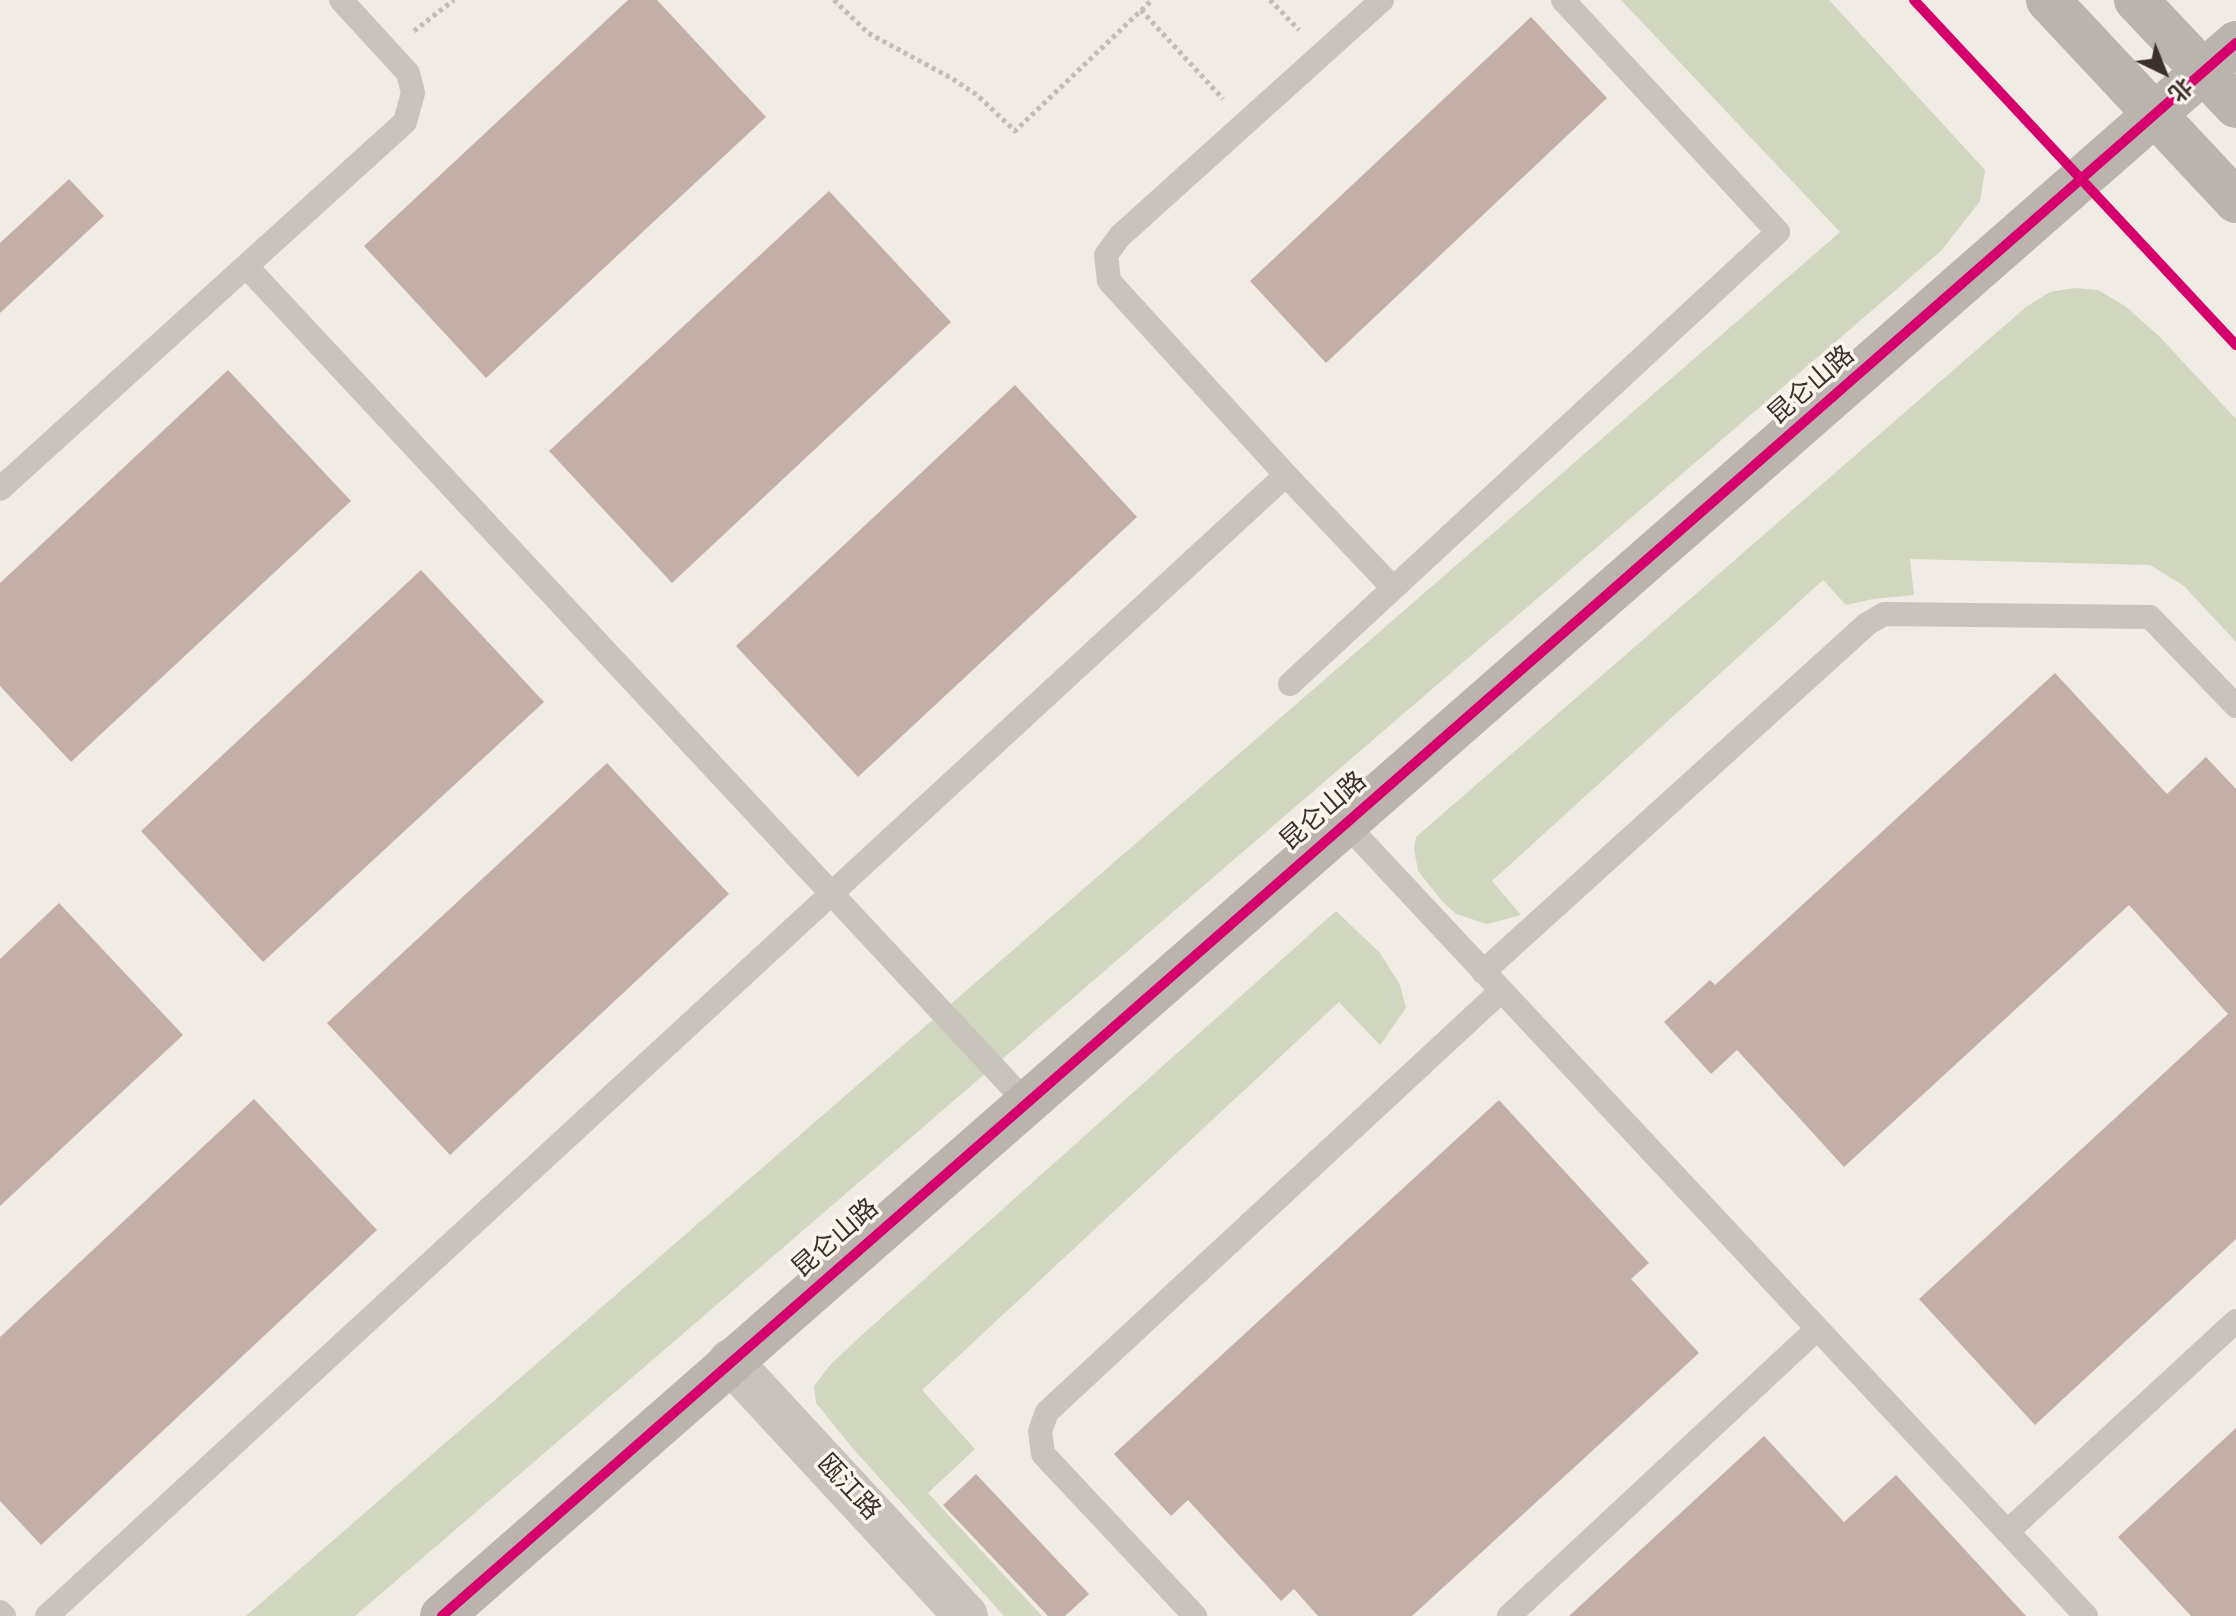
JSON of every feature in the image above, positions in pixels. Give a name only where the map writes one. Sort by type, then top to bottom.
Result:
[{"type":"street","points":[[2048,0],[2236,201]]},
{"type":"street","points":[[2136,0],[2236,106]]},
{"type":"street","name":"昆仑山路","points":[[442,1616],[2236,43]]},
{"type":"street","name":"瓯江路","points":[[730,1361],[966,1616]]},
{"type":"lane","points":[[0,489],[405,122],[413,93],[408,73],[341,0]]},
{"type":"lane","points":[[1382,0],[1120,236],[1106,255],[1109,281],[1393,588]]},
{"type":"lane","points":[[1290,684],[1778,232],[1563,0]]},
{"type":"lane","points":[[246,266],[1026,1102]]},
{"type":"lane","points":[[47,1616],[1286,475]]},
{"type":"lane","points":[[1483,972],[1867,624],[1884,614],[2150,617],[2236,706]]},
{"type":"lane","points":[[1345,823],[2086,1616]]},
{"type":"lane","points":[[1195,1616],[1043,1454],[1040,1431],[1047,1412],[1501,991]]},
{"type":"lane","points":[[2007,1532],[2236,1321]]},
{"type":"lane","points":[[1509,1616],[1817,1329]]},
{"type":"path","points":[[388,51],[454,0]]},
{"type":"path","points":[[834,0],[868,33],[977,95],[1015,131],[1152,0]]},
{"type":"path","points":[[1270,0],[1322,54]]},
{"type":"path","points":[[1141,10],[1246,123]]},
{"type":"green space","points":[[1621,0],[1829,0],[1985,170],[1980,201],[1941,251],[355,1616],[246,1616],[1840,232]]},
{"type":"green space","points":[[2074,288],[2098,290],[2125,306],[2159,336],[2236,419],[2236,642],[2184,586],[2150,565],[1910,559],[1914,595],[1846,605],[1823,580],[1492,881],[1521,915],[1487,924],[1456,914],[1442,901],[1418,871],[1414,849],[1416,837],[2026,307],[2050,292]]},
{"type":"green space","points":[[1336,911],[1380,953],[1400,985],[1406,1008],[1380,1045],[1339,1002],[922,1390],[975,1449],[928,1493],[1042,1616],[1004,1616],[855,1451],[816,1403],[814,1386],[831,1364],[862,1335]]},
{"type":"building","points":[[628,0],[657,0],[766,117],[486,378],[364,246]]},
{"type":"building","points":[[1531,17],[1607,98],[1326,363],[1250,281]]},
{"type":"building","points":[[69,179],[104,216],[0,313],[0,243]]},
{"type":"building","points":[[829,191],[951,322],[672,583],[549,451]]},
{"type":"building","points":[[228,370],[351,501],[71,762],[0,686],[0,583]]},
{"type":"building","points":[[1015,385],[1137,517],[858,777],[736,646]]},
{"type":"building","points":[[421,570],[544,702],[263,962],[141,831]]},
{"type":"building","points":[[2055,673],[2167,794],[2206,757],[2236,789],[2236,1239],[2035,1425],[1919,1299],[2228,1014],[2129,905],[1844,1167],[1737,1050],[1711,1074],[1664,1022],[1710,980],[1715,985]]},
{"type":"building","points":[[607,763],[729,894],[450,1155],[327,1023]]},
{"type":"building","points":[[59,903],[183,1035],[0,1206],[0,959]]},
{"type":"building","points":[[254,1099],[377,1230],[41,1545],[0,1501],[0,1337]]},
{"type":"building","points":[[1499,1100],[1649,1263],[1631,1279],[1699,1353],[1412,1616],[1318,1616],[1294,1589],[1281,1601],[1188,1500],[1171,1516],[1114,1454]]},
{"type":"building","points":[[2236,1428],[2236,1616],[2191,1616],[2118,1537]]},
{"type":"building","points":[[1764,1436],[1844,1522],[1896,1475],[2026,1616],[1569,1616]]},
{"type":"building","points":[[976,1474],[1089,1594],[1065,1616],[1048,1616],[943,1505]]},
{"type":"cycle path","points":[[1914,0],[2236,345]]},
{"type":"cycle path","points":[[442,1616],[2236,43]]}]
